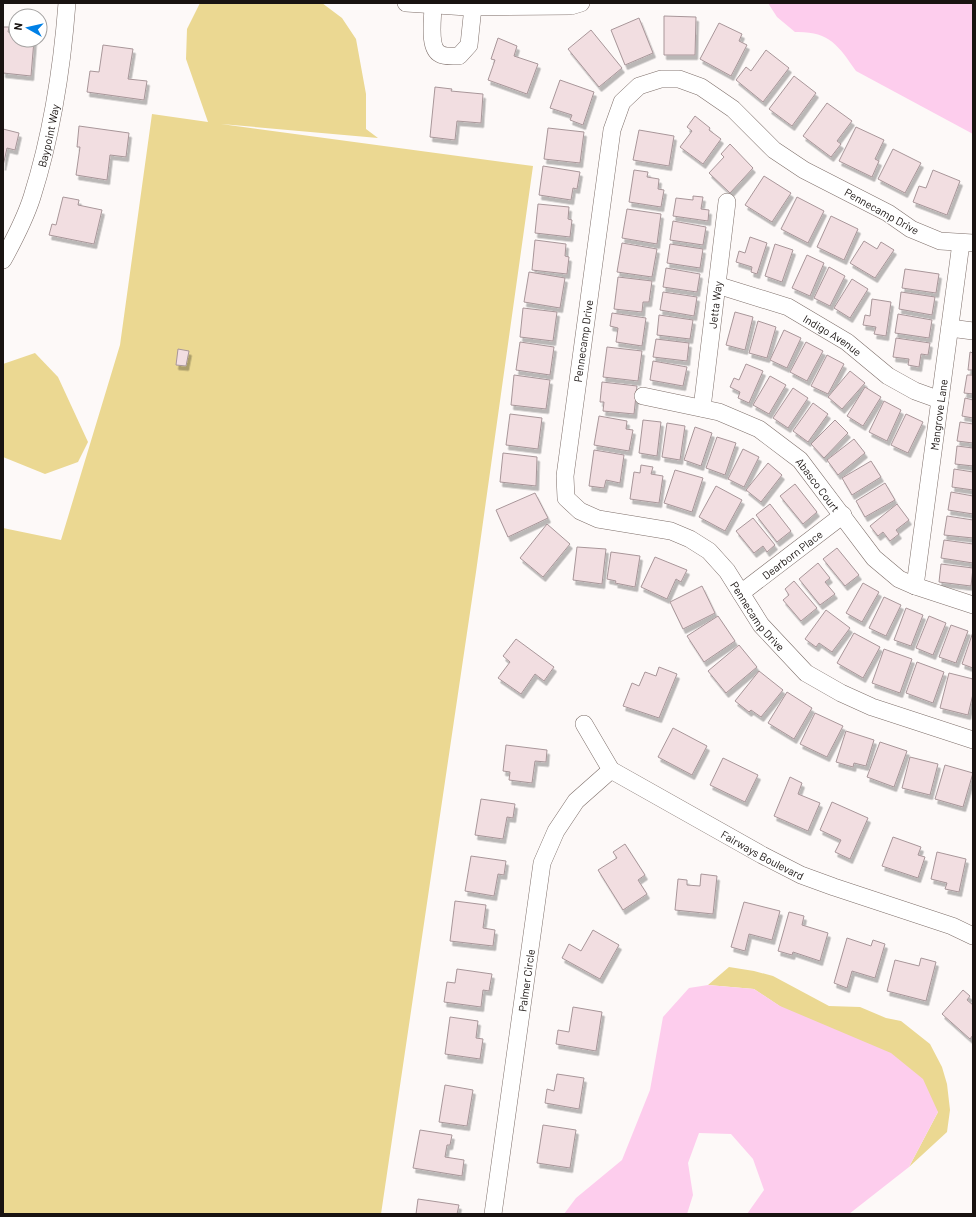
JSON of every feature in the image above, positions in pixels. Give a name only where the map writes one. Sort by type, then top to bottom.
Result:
[{"type":"street","name":"Baypoint Way","points":[[3,260],[32,198],[45,150],[56,100],[64,51],[67,3]]},
{"type":"street","points":[[406,3],[473,7],[570,6],[581,3]]},
{"type":"street","points":[[434,5],[432,44],[436,51],[441,55],[459,56],[469,45],[473,7]]},
{"type":"street","name":"Pennecamp Drive","points":[[967,243],[940,241],[911,229],[888,213],[804,170],[774,150],[734,109],[701,88],[679,79],[661,79],[639,86],[622,102],[612,130],[564,476],[566,498],[580,511],[598,519],[671,530],[690,539],[709,551],[727,571],[761,625],[806,673],[841,693],[872,708],[973,740]]},
{"type":"street","name":"Jetta Way","points":[[702,408],[727,202]]},
{"type":"street","name":"Mangrove Lane","points":[[915,586],[950,328],[967,243]]},
{"type":"street","name":"Indigo Avenue","points":[[717,285],[788,307],[847,342],[888,376],[915,391],[940,400]]},
{"type":"street","points":[[950,328],[973,331]]},
{"type":"street","name":"Abasco Court","points":[[643,396],[719,412],[759,429],[800,460],[874,558],[899,579],[915,586],[973,605]]},
{"type":"street","name":"Dearborn Place","points":[[741,593],[843,515]]},
{"type":"street","name":"Fairways Boulevard","points":[[584,724],[611,770],[686,813],[801,875],[952,926],[973,936]]},
{"type":"street","name":"Palmer Circle","points":[[492,1214],[542,863],[556,831],[576,801],[611,770]]},
{"type":"shaded area","points":[[200,3],[322,3],[342,18],[356,39],[366,94],[366,129],[378,138],[221,124],[533,166],[476,572],[381,1214],[3,1214],[3,528],[61,540],[120,345],[152,114],[208,122],[186,59],[187,29]]},
{"type":"shaded area","points":[[768,3],[973,3],[973,134],[856,71],[844,54],[832,41],[816,34],[795,32],[777,17]]},
{"type":"shaded area","points":[[35,353],[58,377],[88,442],[78,462],[45,474],[3,457],[3,364]]},
{"type":"shaded area","points":[[729,967],[773,976],[829,1006],[860,1007],[886,1018],[901,1021],[930,1044],[942,1067],[947,1084],[950,1110],[947,1132],[909,1167],[938,1112],[754,989],[708,985]]},
{"type":"shaded area","points":[[708,985],[754,989],[780,1006],[891,1053],[923,1079],[938,1112],[909,1167],[849,1214],[747,1214],[764,1190],[753,1159],[731,1134],[699,1133],[688,1163],[693,1195],[687,1214],[564,1214],[576,1198],[622,1160],[650,1090],[663,1017],[689,988]]},
{"type":"building","points":[[664,16],[696,17],[695,55],[664,55]]},
{"type":"building","points":[[639,18],[653,53],[625,65],[611,30]]},
{"type":"building","points":[[719,23],[742,34],[739,41],[747,45],[731,76],[700,59]]},
{"type":"building","points":[[3,27],[8,27],[8,48],[33,48],[31,76],[3,73]]},
{"type":"building","points":[[591,30],[622,68],[599,87],[568,49]]},
{"type":"building","points":[[498,38],[517,46],[514,56],[538,64],[527,94],[488,80],[495,60],[491,59]]},
{"type":"building","points":[[103,45],[133,49],[128,79],[147,81],[144,100],[87,92],[90,71],[99,72]]},
{"type":"building","points":[[766,50],[789,68],[763,102],[736,80],[746,67],[751,71]]},
{"type":"building","points":[[794,76],[816,93],[792,126],[769,109]]},
{"type":"building","points":[[560,80],[594,92],[583,125],[570,120],[572,115],[550,108]]},
{"type":"building","points":[[435,87],[452,89],[451,91],[483,94],[481,123],[457,121],[455,140],[430,137]]},
{"type":"building","points":[[827,103],[852,121],[837,141],[841,144],[831,157],[803,136]]},
{"type":"building","points":[[695,116],[710,128],[709,130],[721,139],[703,164],[680,147],[692,131],[687,127]]},
{"type":"building","points":[[79,126],[129,133],[126,157],[110,155],[107,180],[76,175],[80,147],[77,147]]},
{"type":"building","points":[[856,127],[884,140],[875,159],[879,161],[872,177],[839,161]]},
{"type":"building","points":[[548,128],[584,132],[580,163],[544,159]]},
{"type":"building","points":[[3,129],[19,133],[15,150],[7,148],[3,166]]},
{"type":"building","points":[[639,130],[674,136],[669,166],[633,160]]},
{"type":"building","points":[[730,144],[753,168],[730,193],[709,173],[724,157],[721,154]]},
{"type":"building","points":[[893,149],[921,163],[905,193],[878,179]]},
{"type":"building","points":[[543,166],[580,172],[577,189],[573,188],[571,200],[539,195]]},
{"type":"building","points":[[634,170],[648,172],[647,177],[659,179],[658,189],[664,190],[661,207],[629,202]]},
{"type":"building","points":[[933,170],[960,181],[947,215],[913,202],[919,186],[926,188]]},
{"type":"building","points":[[764,176],[791,193],[772,222],[745,205]]},
{"type":"building","points":[[693,196],[703,197],[701,209],[709,210],[708,221],[673,216],[676,198],[693,200]]},
{"type":"building","points":[[63,197],[79,200],[78,205],[102,210],[94,244],[49,235],[52,224],[56,225]]},
{"type":"building","points":[[797,197],[824,211],[808,243],[781,229]]},
{"type":"building","points":[[538,204],[569,207],[568,219],[572,220],[570,237],[535,233]]},
{"type":"building","points":[[627,209],[661,214],[657,244],[622,238]]},
{"type":"building","points":[[831,216],[858,229],[844,260],[817,247]]},
{"type":"building","points":[[673,221],[706,227],[703,245],[670,240]]},
{"type":"building","points":[[750,237],[767,243],[757,274],[751,272],[752,267],[736,262],[739,251],[745,253]]},
{"type":"building","points":[[535,240],[566,244],[565,256],[569,257],[567,274],[532,270]]},
{"type":"building","points":[[864,241],[877,249],[881,242],[894,250],[875,278],[850,263]]},
{"type":"building","points":[[622,243],[657,249],[652,277],[617,272]]},
{"type":"building","points":[[670,244],[703,249],[700,268],[667,263]]},
{"type":"building","points":[[775,244],[793,250],[782,282],[765,276]]},
{"type":"building","points":[[807,255],[824,263],[810,296],[792,288]]},
{"type":"building","points":[[829,267],[845,276],[830,306],[814,298]]},
{"type":"building","points":[[666,268],[700,274],[697,292],[663,287]]},
{"type":"building","points":[[905,269],[939,274],[936,293],[902,288]]},
{"type":"building","points":[[529,272],[565,278],[560,308],[524,302]]},
{"type":"building","points":[[618,277],[652,281],[649,302],[643,302],[642,312],[614,309]]},
{"type":"building","points":[[852,279],[868,289],[850,318],[834,308]]},
{"type":"building","points":[[663,292],[697,297],[694,316],[660,310]]},
{"type":"building","points":[[901,292],[935,297],[932,315],[899,309]]},
{"type":"building","points":[[872,299],[891,302],[886,336],[874,334],[876,327],[863,325],[865,315],[870,316]]},
{"type":"building","points":[[523,308],[557,312],[553,341],[520,337]]},
{"type":"building","points":[[735,312],[753,317],[745,350],[726,345]]},
{"type":"building","points":[[612,313],[646,318],[642,346],[616,342],[618,328],[610,326]]},
{"type":"building","points":[[898,314],[932,320],[929,338],[895,333]]},
{"type":"building","points":[[659,315],[693,320],[690,339],[657,335]]},
{"type":"building","points":[[758,321],[776,327],[767,358],[749,353]]},
{"type":"building","points":[[784,330],[801,338],[787,368],[770,360]]},
{"type":"building","points":[[896,338],[930,343],[928,355],[921,354],[919,367],[908,365],[909,359],[893,357]]},
{"type":"building","points":[[656,339],[689,343],[687,361],[653,357]]},
{"type":"building","points":[[520,342],[554,347],[550,375],[516,370]]},
{"type":"building","points":[[806,342],[823,351],[807,381],[790,372]]},
{"type":"building","points":[[607,347],[642,351],[638,381],[603,377]]},
{"type":"building","points":[[178,349],[189,351],[186,366],[176,365]]},
{"type":"building","points":[[970,352],[973,353],[973,370],[968,370]]},
{"type":"building","points":[[827,355],[844,364],[828,394],[811,386]]},
{"type":"building","points":[[653,361],[687,367],[683,386],[650,380]]},
{"type":"building","points":[[746,364],[763,371],[749,403],[738,398],[740,392],[730,387],[734,378],[739,380]]},
{"type":"building","points":[[850,371],[865,383],[842,409],[828,397]]},
{"type":"building","points":[[514,375],[550,380],[546,409],[511,405]]},
{"type":"building","points":[[967,375],[973,375],[973,394],[964,393]]},
{"type":"building","points":[[770,376],[786,385],[769,414],[753,405]]},
{"type":"building","points":[[602,382],[637,386],[634,414],[603,411],[604,402],[600,402]]},
{"type":"building","points":[[865,387],[881,397],[863,426],[847,416]]},
{"type":"building","points":[[793,388],[808,398],[788,428],[773,418]]},
{"type":"building","points":[[965,398],[973,400],[973,418],[962,416]]},
{"type":"building","points":[[884,401],[901,410],[887,441],[869,432]]},
{"type":"building","points":[[813,403],[828,414],[808,442],[793,431]]},
{"type":"building","points":[[510,414],[542,418],[538,449],[506,445]]},
{"type":"building","points":[[906,414],[923,422],[908,453],[891,445]]},
{"type":"building","points":[[599,416],[627,421],[626,429],[633,430],[629,451],[594,445]]},
{"type":"building","points":[[643,420],[661,422],[657,456],[639,453]]},
{"type":"building","points":[[835,420],[848,433],[824,458],[811,444]]},
{"type":"building","points":[[960,422],[973,424],[973,443],[957,441]]},
{"type":"building","points":[[667,423],[685,426],[680,460],[662,457]]},
{"type":"building","points":[[695,427],[712,433],[701,466],[684,460]]},
{"type":"building","points":[[717,437],[736,443],[725,475],[706,468]]},
{"type":"building","points":[[854,439],[865,453],[838,475],[827,460]]},
{"type":"building","points":[[957,446],[973,448],[973,466],[955,464]]},
{"type":"building","points":[[743,449],[759,457],[744,487],[728,479]]},
{"type":"building","points":[[594,450],[624,455],[620,483],[606,480],[604,488],[589,486]]},
{"type":"building","points":[[503,453],[537,457],[536,486],[500,482]]},
{"type":"building","points":[[871,461],[881,477],[852,495],[842,478]]},
{"type":"building","points":[[768,463],[782,475],[761,502],[746,490]]},
{"type":"building","points":[[641,465],[653,467],[651,474],[663,476],[659,503],[630,499],[634,472],[640,473]]},
{"type":"building","points":[[954,469],[973,472],[973,490],[952,487]]},
{"type":"building","points":[[675,470],[703,478],[692,512],[664,503]]},
{"type":"building","points":[[885,483],[895,500],[865,517],[856,501]]},
{"type":"building","points":[[795,484],[817,512],[803,524],[780,496]]},
{"type":"building","points":[[716,486],[742,500],[725,531],[699,517]]},
{"type":"building","points":[[951,492],[973,496],[973,514],[948,510]]},
{"type":"building","points":[[535,493],[548,518],[508,537],[496,510]]},
{"type":"building","points":[[770,504],[791,531],[777,542],[756,515]]},
{"type":"building","points":[[897,504],[909,520],[896,530],[899,534],[890,541],[883,532],[878,536],[870,526]]},
{"type":"building","points":[[947,516],[973,520],[973,538],[944,535]]},
{"type":"building","points":[[753,518],[775,545],[767,552],[763,546],[754,553],[736,531]]},
{"type":"building","points":[[547,524],[570,544],[543,577],[520,558]]},
{"type":"building","points":[[944,540],[973,544],[973,563],[941,558]]},
{"type":"building","points":[[577,547],[606,549],[602,584],[573,580]]},
{"type":"building","points":[[837,548],[859,575],[845,586],[823,559]]},
{"type":"building","points":[[611,552],[640,556],[635,587],[615,583],[616,581],[607,579]]},
{"type":"building","points":[[655,557],[687,570],[681,582],[676,579],[667,599],[641,587]]},
{"type":"building","points":[[818,563],[830,578],[825,582],[835,594],[820,605],[799,579]]},
{"type":"building","points":[[941,564],[973,568],[971,586],[939,582]]},
{"type":"building","points":[[794,581],[817,608],[801,621],[783,600],[789,595],[785,589]]},
{"type":"building","points":[[863,583],[879,592],[862,622],[846,613]]},
{"type":"building","points":[[702,586],[715,613],[683,629],[670,602]]},
{"type":"building","points":[[884,597],[901,605],[886,636],[869,628]]},
{"type":"building","points":[[906,608],[923,615],[911,646],[894,640]]},
{"type":"building","points":[[826,610],[850,628],[832,652],[819,643],[816,647],[805,639]]},
{"type":"building","points":[[718,616],[735,641],[704,662],[687,636]]},
{"type":"building","points":[[929,616],[946,623],[933,655],[916,648]]},
{"type":"building","points":[[951,625],[968,631],[956,663],[939,657]]},
{"type":"building","points":[[973,632],[973,668],[962,664]]},
{"type":"building","points":[[854,633],[880,647],[863,678],[837,663]]},
{"type":"building","points":[[516,639],[554,667],[544,681],[535,674],[521,694],[498,678],[510,662],[503,656]]},
{"type":"building","points":[[739,645],[757,667],[726,693],[708,671]]},
{"type":"building","points":[[884,649],[912,659],[900,693],[872,683]]},
{"type":"building","points":[[917,662],[944,672],[933,703],[906,693]]},
{"type":"building","points":[[659,667],[677,674],[659,718],[623,706],[632,683],[639,686],[645,672],[656,676]]},
{"type":"building","points":[[759,671],[783,690],[761,717],[751,710],[749,712],[735,701]]},
{"type":"building","points":[[949,673],[973,679],[973,694],[968,715],[940,708]]},
{"type":"building","points":[[787,692],[812,708],[794,739],[768,723]]},
{"type":"building","points":[[815,713],[843,726],[827,757],[800,744]]},
{"type":"building","points":[[673,728],[707,746],[692,775],[658,757]]},
{"type":"building","points":[[846,731],[874,740],[866,766],[854,763],[853,767],[836,762]]},
{"type":"building","points":[[880,742],[907,751],[894,787],[867,777]]},
{"type":"building","points":[[506,745],[547,750],[546,762],[535,761],[532,783],[509,780],[510,772],[503,771]]},
{"type":"building","points":[[910,757],[938,764],[930,795],[902,788]]},
{"type":"building","points":[[723,758],[758,775],[745,802],[710,785]]},
{"type":"building","points":[[945,765],[973,773],[963,807],[935,799]]},
{"type":"building","points":[[790,777],[802,783],[798,794],[820,803],[808,831],[774,816]]},
{"type":"building","points":[[481,799],[515,804],[513,818],[507,817],[503,839],[475,835]]},
{"type":"building","points":[[832,802],[868,818],[850,859],[835,852],[841,840],[820,830]]},
{"type":"building","points":[[893,837],[921,847],[918,855],[925,857],[918,878],[882,866]]},
{"type":"building","points":[[625,844],[645,875],[638,880],[647,894],[623,910],[598,870],[617,858],[613,852]]},
{"type":"building","points":[[937,852],[966,859],[959,892],[945,889],[947,883],[931,879]]},
{"type":"building","points":[[471,856],[506,861],[504,875],[498,874],[494,896],[465,891]]},
{"type":"building","points":[[701,874],[717,876],[713,914],[675,910],[678,879],[687,880],[687,885],[700,886]]},
{"type":"building","points":[[455,901],[486,905],[483,928],[495,930],[493,946],[450,941]]},
{"type":"building","points":[[744,902],[780,911],[772,940],[749,934],[745,951],[731,947]]},
{"type":"building","points":[[789,912],[804,916],[802,925],[828,933],[820,961],[793,952],[792,955],[778,951]]},
{"type":"building","points":[[593,930],[619,945],[600,979],[562,958],[569,944],[581,951]]},
{"type":"building","points":[[847,938],[871,946],[873,940],[885,944],[875,978],[852,971],[847,988],[834,983]]},
{"type":"building","points":[[921,958],[936,962],[926,1001],[887,991],[895,960],[919,966]]},
{"type":"building","points":[[457,969],[492,974],[489,991],[483,990],[481,1007],[444,1002],[447,982],[455,983]]},
{"type":"building","points":[[963,990],[970,996],[967,1000],[973,1005],[973,1035],[970,1039],[942,1014]]},
{"type":"building","points":[[573,1007],[602,1012],[596,1051],[556,1044],[558,1030],[569,1032]]},
{"type":"building","points":[[450,1017],[478,1021],[476,1038],[483,1039],[480,1059],[445,1054]]},
{"type":"building","points":[[557,1074],[584,1078],[579,1109],[545,1103],[547,1089],[554,1091]]},
{"type":"building","points":[[445,1085],[473,1090],[467,1126],[439,1122]]},
{"type":"building","points":[[543,1125],[576,1130],[570,1168],[537,1163]]},
{"type":"building","points":[[420,1130],[452,1135],[450,1145],[447,1145],[445,1157],[464,1160],[462,1176],[413,1168]]},
{"type":"building","points":[[418,1199],[459,1205],[457,1214],[416,1214]]}]
